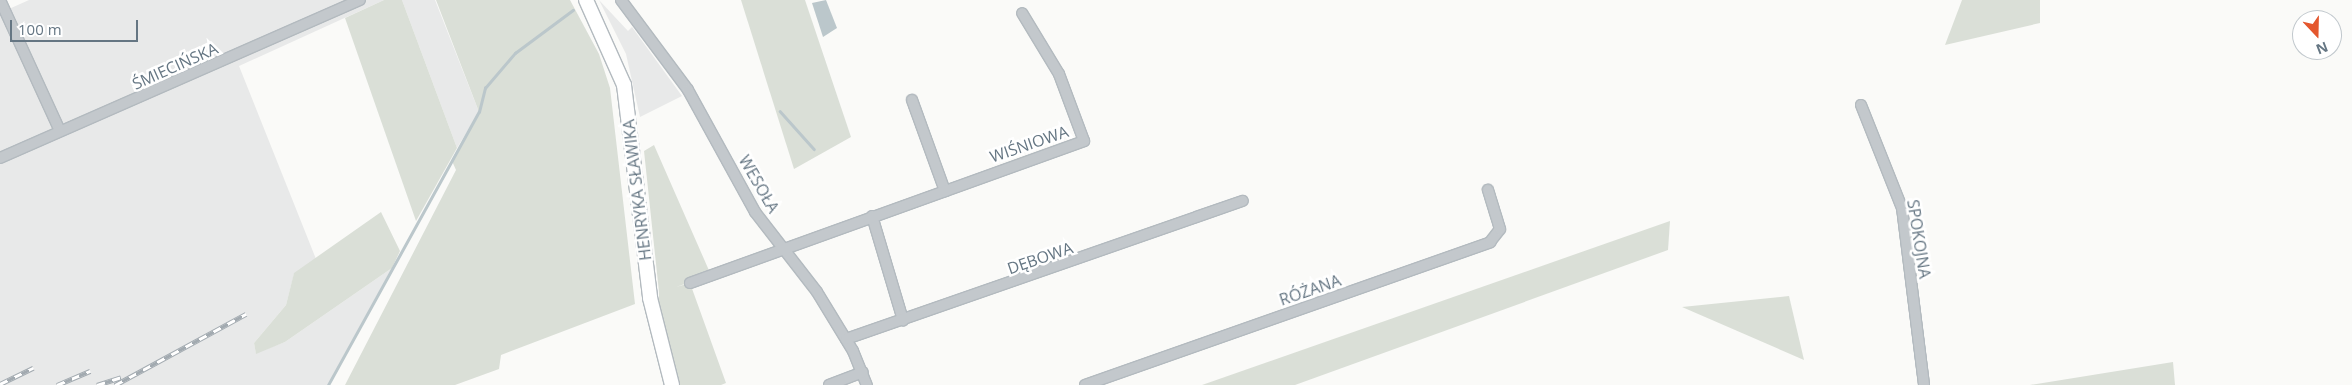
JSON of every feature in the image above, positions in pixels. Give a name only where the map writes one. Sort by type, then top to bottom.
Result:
[{"type":"main road","name":"HENRYKA SŁAWIKA","points":[[586,0],[624,85],[650,298],[672,385]]},
{"type":"street","points":[[0,0],[60,131]]},
{"type":"street","name":"ŚMIECIŃSKA","points":[[0,158],[360,0]]},
{"type":"street","name":"WESOŁA","points":[[621,0],[688,90],[756,212],[846,339],[868,385]]},
{"type":"street","name":"WIŚNIOWA","points":[[690,283],[1084,141],[1059,74],[1022,13]]},
{"type":"street","points":[[912,100],[945,191]]},
{"type":"street","name":"SPOKOJNA","points":[[1860,105],[1902,208],[1924,385]]},
{"type":"street","name":"RÓŻANA","points":[[1084,385],[1490,242],[1500,229],[1488,190]]},
{"type":"street","name":"DĘBOWA","points":[[846,339],[1243,202]]},
{"type":"street","points":[[872,216],[903,320]]},
{"type":"street","points":[[829,385],[863,372]]},
{"type":"shaded area","points":[[29,0],[384,0],[239,66],[316,259],[294,274],[286,305],[254,343],[256,353],[285,342],[392,268],[328,385],[0,385],[0,13]]},
{"type":"shaded area","points":[[384,0],[402,0],[457,148],[416,221],[345,18]]},
{"type":"shaded area","points":[[402,0],[435,0],[479,112],[457,148]]},
{"type":"shaded area","points":[[436,0],[570,0],[599,54],[610,88],[635,304],[501,355],[499,369],[455,385],[345,385],[456,170],[452,161],[479,112]]},
{"type":"shaded area","points":[[599,0],[628,31],[632,27],[682,96],[640,117],[626,54]]},
{"type":"shaded area","points":[[741,0],[805,0],[851,137],[794,169]]},
{"type":"shaded area","points":[[826,0],[837,28],[823,37],[812,3]]},
{"type":"shaded area","points":[[1962,0],[2040,0],[2040,23],[1945,45]]},
{"type":"shaded area","points":[[654,145],[711,275],[676,287],[690,283],[726,383],[721,385],[672,385],[658,340],[659,292],[644,151]]},
{"type":"shaded area","points":[[381,212],[400,251],[392,268],[285,342],[256,354],[254,343],[286,305],[294,273]]},
{"type":"shaded area","points":[[1670,221],[1668,250],[1295,385],[1202,385]]},
{"type":"shaded area","points":[[1789,296],[1804,360],[1682,307]]},
{"type":"shaded area","points":[[2173,362],[2175,385],[2030,385]]},
{"type":"waterway","points":[[328,385],[479,112],[485,88],[515,53],[573,10]]},
{"type":"waterway","points":[[780,111],[814,149]]},
{"type":"railway","points":[[115,385],[246,314]]},
{"type":"railway","points":[[0,384],[33,368]]},
{"type":"railway","points":[[57,385],[90,371]]},
{"type":"railway","points":[[97,385],[121,377]]}]
